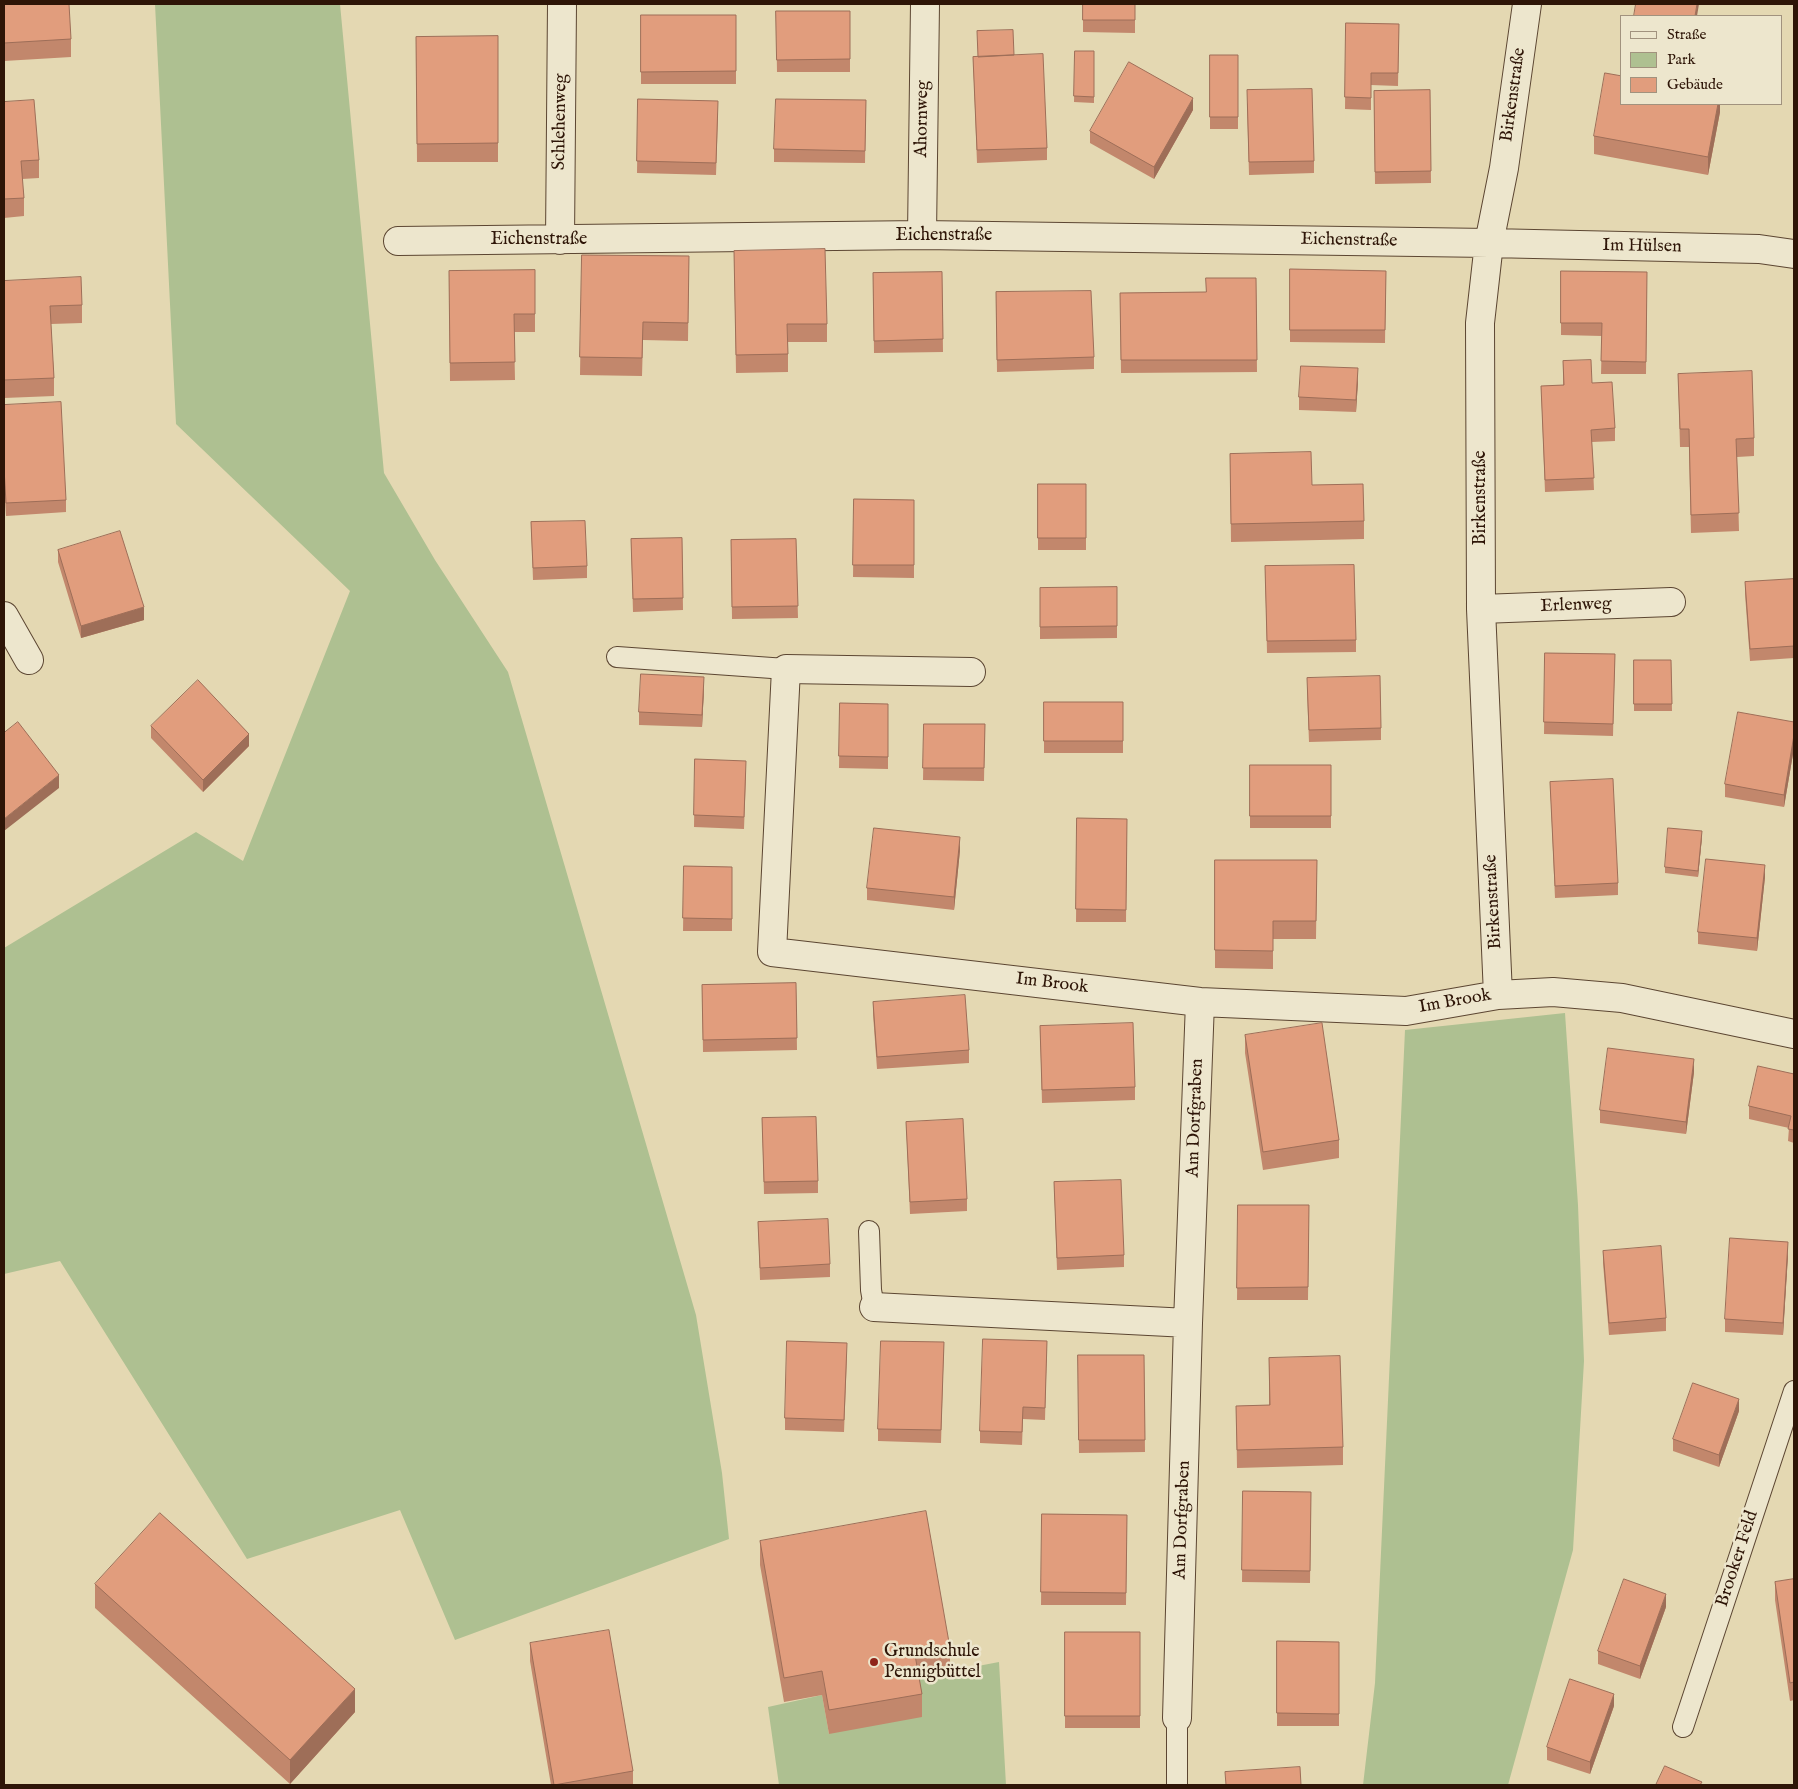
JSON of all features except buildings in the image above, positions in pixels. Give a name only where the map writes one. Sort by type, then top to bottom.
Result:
[{"type":"street","name":"Schlehenweg","points":[[560,240],[562,4]]},
{"type":"street","name":"Ahornweg","points":[[922,235],[925,4]]},
{"type":"street","name":"Birkenstraße","points":[[1498,994],[1481,609],[1480,323],[1489,243],[1504,168],[1527,4]]},
{"type":"street","name":"Eichenstraße","points":[[398,241],[922,235],[1489,243]]},
{"type":"street","name":"Im Hülsen","points":[[1489,243],[1759,249],[1794,254]]},
{"type":"street","name":"Erlenweg","points":[[1481,609],[1671,602]]},
{"type":"street","points":[[4,616],[29,660]]},
{"type":"street","name":"Im Brook","points":[[786,669],[772,952],[1200,1002],[1406,1011],[1498,994],[1553,992],[1622,998],[1794,1034]]},
{"type":"street","points":[[786,669],[971,672]]},
{"type":"street","name":"Am Dorfgraben","points":[[1177,1718],[1188,1323],[1200,1002]]},
{"type":"street","points":[[874,1307],[1188,1323]]},
{"type":"lane","points":[[617,657],[786,669]]},
{"type":"lane","points":[[870,1232],[871,1290],[874,1307]]},
{"type":"lane","name":"Brooker Feld","points":[[1683,1727],[1794,1391]]},
{"type":"lane","points":[[1177,1718],[1177,1785]]},
{"type":"green space","points":[[155,4],[340,4],[384,473],[435,560],[508,672],[696,1315],[722,1473],[729,1539],[455,1640],[400,1510],[247,1559],[60,1261],[4,1274],[4,948],[196,832],[243,861],[350,591],[176,424]]},
{"type":"green space","points":[[1565,1013],[1578,1205],[1584,1361],[1573,1550],[1508,1785],[1363,1785],[1375,1683],[1405,1030]]},
{"type":"green space","points":[[999,1662],[1006,1785],[779,1785],[768,1707],[822,1695],[829,1734],[915,1678]]},
{"type":"place","name":"Grundschule Pennigbüttel","points":[[874,1662]]}]
